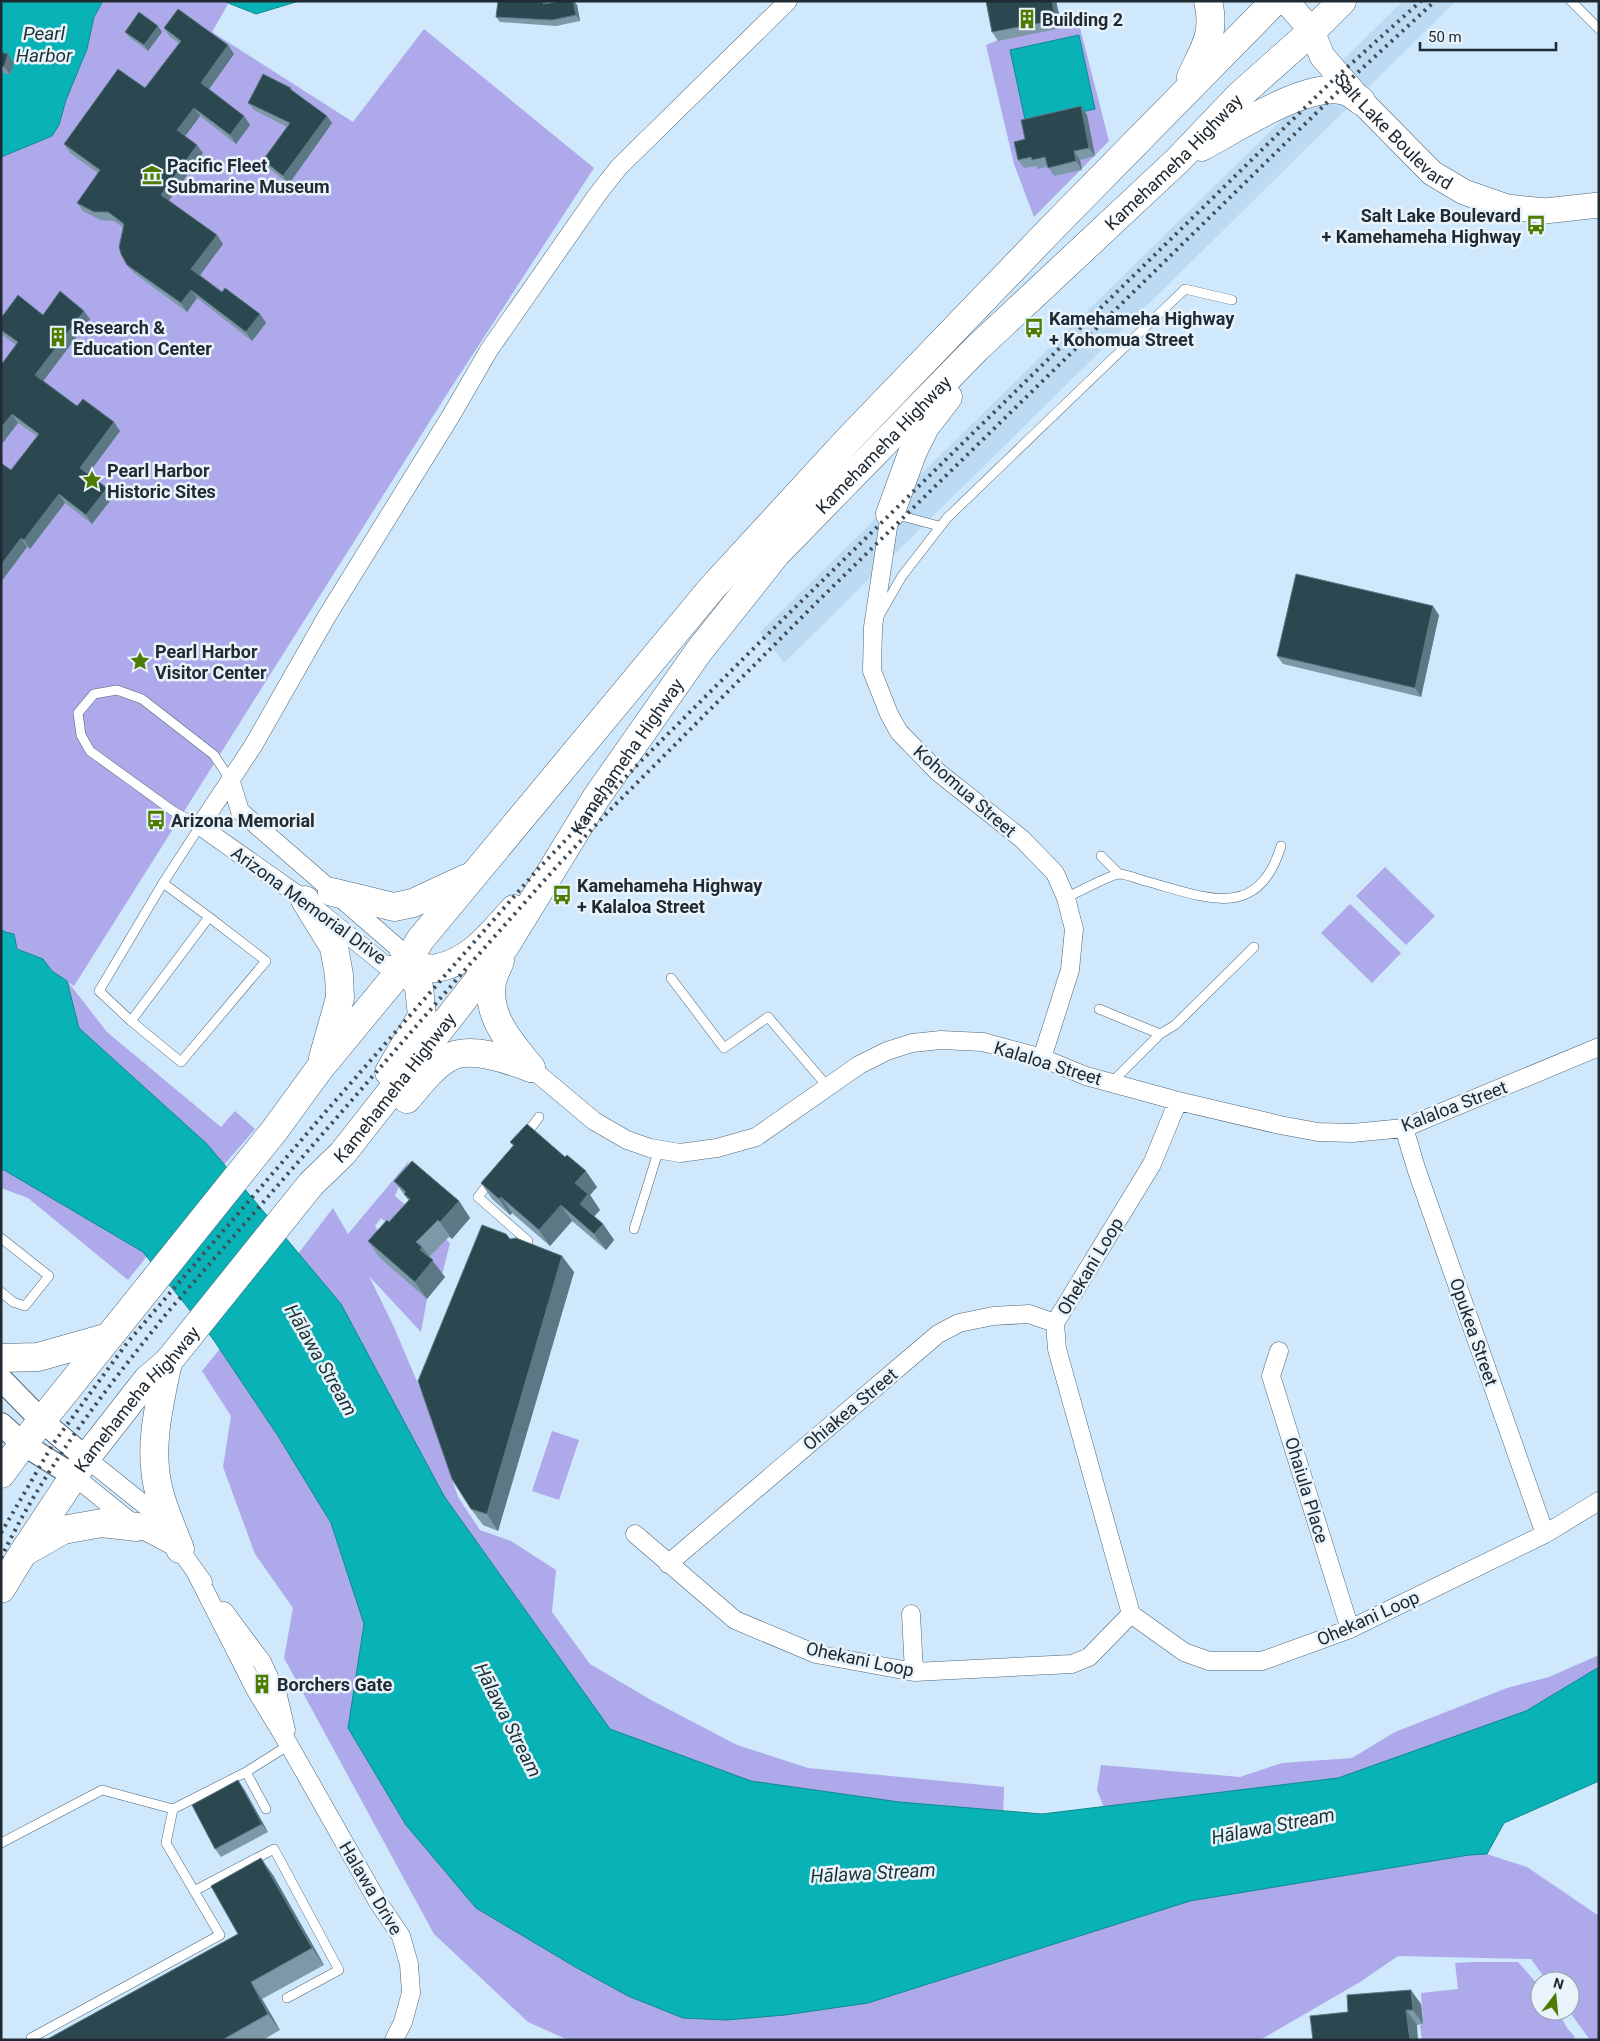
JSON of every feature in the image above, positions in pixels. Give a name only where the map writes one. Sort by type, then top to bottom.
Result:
[{"type":"main road","points":[[1180,99],[1211,35],[1211,15],[1208,1]]},
{"type":"main road","name":"Kamehameha Highway","points":[[1,1474],[22,1444],[274,1131],[320,1068],[406,965],[420,940],[712,588],[848,440],[1054,226],[1275,1]]},
{"type":"main road","name":"Salt Lake Boulevard","points":[[1286,1],[1312,31],[1322,56],[1361,101],[1432,173],[1464,192],[1507,207],[1544,211],[1599,205]]},
{"type":"main road","points":[[1312,31],[1311,16],[1316,1]]},
{"type":"main road","name":"Kamehameha Highway","points":[[1,1589],[80,1467],[148,1380],[168,1362],[312,1184],[343,1153],[506,945],[596,798],[699,652],[776,554],[976,349],[1178,160],[1240,95],[1312,31],[1342,1]]},
{"type":"main road","points":[[1178,160],[1275,107],[1302,95],[1319,90],[1339,91],[1347,92],[1361,101]]},
{"type":"main road","points":[[890,514],[907,464],[925,427],[957,384],[976,349]]},
{"type":"main road","points":[[406,965],[436,969],[466,958],[489,936],[556,862]]},
{"type":"main road","points":[[332,892],[394,907],[414,903],[473,875]]},
{"type":"main road","points":[[305,900],[334,947],[339,975],[340,998],[320,1068]]},
{"type":"main road","points":[[506,945],[492,982],[492,1004],[501,1031],[531,1068]]},
{"type":"main road","points":[[370,1117],[391,1066],[422,1016],[419,987],[406,965]]},
{"type":"main road","points":[[343,1153],[387,1122],[429,1074],[449,1056],[473,1052],[531,1068]]},
{"type":"main road","points":[[1,1358],[38,1357],[109,1337]]},
{"type":"main road","points":[[168,1362],[158,1408],[154,1453],[160,1494],[180,1549]]},
{"type":"main road","points":[[23,1553],[64,1530],[102,1523],[137,1527]]},
{"type":"street","points":[[200,826],[232,782],[290,684],[327,616],[452,414],[489,350],[597,195],[619,167],[788,1]]},
{"type":"street","name":"Kohomua Street","points":[[890,514],[873,627],[872,671],[889,714],[899,732],[938,772],[1022,839],[1055,873],[1066,898],[1074,929],[1070,970],[1042,1058]]},
{"type":"street","name":"Arizona Memorial Drive","points":[[200,826],[305,900],[385,965],[406,965],[397,946],[240,811],[232,782]]},
{"type":"street","name":"Kalaloa Street","points":[[531,1068],[594,1121],[627,1140],[680,1153],[718,1148],[756,1137],[859,1065],[887,1051],[912,1043],[941,1040],[983,1042],[1042,1058],[1086,1076],[1178,1101],[1318,1132],[1352,1133],[1404,1128],[1599,1047]]},
{"type":"street","name":"Ohekani Loop","points":[[1178,1101],[1152,1164],[1055,1323],[1058,1349],[1131,1614],[1184,1652],[1209,1661],[1262,1661],[1350,1629],[1545,1534],[1599,1501]]},
{"type":"street","name":"Opukea Street","points":[[1404,1128],[1545,1534]]},
{"type":"street","name":"Ohiakea Street","points":[[668,1564],[938,1334],[959,1323],[993,1316],[1029,1314],[1055,1323]]},
{"type":"street","name":"Ohaiula Place","points":[[1278,1351],[1271,1376],[1350,1629]]},
{"type":"street","points":[[1,1379],[42,1421],[80,1467]]},
{"type":"street","points":[[1,1424],[22,1444],[80,1467]]},
{"type":"street","name":"Halawa Drive","points":[[80,1467],[137,1527],[180,1549]]},
{"type":"street","name":"Halawa Drive","points":[[80,1467],[152,1511],[180,1549],[196,1573],[254,1689],[289,1745],[378,1902],[401,1936],[410,1964],[411,1993],[403,2022],[394,2040]]},
{"type":"street","name":"Ohekani Loop","points":[[635,1534],[735,1620],[816,1654],[914,1672],[1072,1664],[1089,1657],[1131,1614]]},
{"type":"street","points":[[911,1614],[914,1672]]},
{"type":"lane","points":[[1577,3],[1599,29]]},
{"type":"lane","points":[[873,627],[902,576],[939,526],[1185,288],[1232,300]]},
{"type":"lane","points":[[890,514],[939,526]]},
{"type":"lane","points":[[163,883],[266,960],[181,1062],[131,1021],[99,991],[163,883],[200,826],[173,811],[90,750],[81,735],[78,713],[94,694],[117,690],[142,699],[214,755],[232,782]]},
{"type":"lane","points":[[1101,856],[1119,874],[1218,900],[1240,898],[1260,885],[1276,861],[1281,846]]},
{"type":"lane","points":[[1066,898],[1119,874]]},
{"type":"lane","points":[[131,1021],[209,917]]},
{"type":"lane","points":[[1112,1082],[1160,1034],[1175,1025],[1254,947]]},
{"type":"lane","points":[[671,978],[724,1048],[768,1017],[828,1087]]},
{"type":"lane","points":[[1099,1009],[1160,1034]]},
{"type":"lane","points":[[517,1146],[539,1117]]},
{"type":"lane","points":[[634,1229],[659,1149]]},
{"type":"lane","points":[[500,1168],[478,1197],[528,1241],[524,1250]]},
{"type":"lane","points":[[1,1238],[49,1276],[25,1306],[13,1302],[1,1292]]},
{"type":"lane","points":[[1,1842],[102,1790],[173,1809],[246,1772],[289,1745]]},
{"type":"lane","points":[[246,1772],[266,1809]]},
{"type":"lane","points":[[31,2038],[220,1935],[166,1843],[173,1809]]},
{"type":"lane","points":[[194,1891],[274,1849],[339,1970],[287,1998]]},
{"type":"shaded area","name":"Pearl Harbor Visitor Center","points":[[103,1],[223,1],[228,4],[212,32],[353,122],[424,29],[594,168],[447,394],[74,986],[68,982],[107,1032],[221,1127],[235,1111],[255,1129],[204,1188],[67,1035],[66,981],[52,971],[43,959],[17,949],[1,929],[1,157],[51,136],[59,125],[66,100],[87,49],[94,17]]},
{"type":"shaded area","points":[[1056,1],[1062,28],[1079,24],[1109,141],[1034,217],[1014,164],[986,45],[998,40]]},
{"type":"shaded area","points":[[1403,1],[1456,1],[784,663],[760,632]]},
{"type":"shaded area","points":[[1385,867],[1435,916],[1406,945],[1356,896]]},
{"type":"shaded area","points":[[1350,904],[1401,953],[1372,983],[1321,933]]},
{"type":"shaded area","points":[[1,1153],[181,1213],[128,1280],[28,1198],[1,1188]]},
{"type":"shaded area","points":[[409,1161],[395,1196],[417,1215],[400,1235],[381,1218],[375,1226],[427,1299],[421,1332],[369,1276],[393,1325],[427,1405],[458,1497],[480,1530],[511,1541],[556,1570],[552,1612],[590,1664],[651,1700],[737,1745],[808,1768],[1004,1787],[1003,1822],[965,1846],[544,1742],[288,1267],[333,1208],[348,1234]]},
{"type":"shaded area","points":[[440,1234],[450,1243],[442,1275],[428,1258],[433,1253]]},
{"type":"shaded area","points":[[249,1313],[284,1368],[442,1826],[1504,1823],[1487,1854],[1527,1867],[1599,1916],[1599,2040],[1590,2040],[1576,2021],[1580,2021],[1580,1971],[1540,1971],[1531,1959],[1398,1956],[1360,1982],[1260,2040],[568,2040],[528,2022],[434,1934],[284,1658],[293,1608],[255,1554],[223,1467],[231,1416],[202,1371]]},
{"type":"shaded area","points":[[552,1431],[579,1440],[559,1500],[532,1491]]},
{"type":"shaded area","points":[[1599,1655],[1599,1689],[1463,1780],[1109,1820],[1097,1790],[1101,1765],[1240,1777],[1282,1763],[1352,1758],[1395,1732],[1507,1688],[1549,1677]]},
{"type":"shaded area","points":[[1518,1962],[1530,1976],[1530,2021],[1563,2021],[1575,2037],[1572,2040],[1422,2040],[1420,2025],[1423,2024],[1421,1993],[1458,1989],[1455,1963]]},
{"type":"water","name":"Pearl Harbor","points":[[1,1],[103,1],[94,17],[87,49],[66,100],[59,125],[52,136],[1,157]]},
{"type":"water","points":[[223,1],[299,1],[256,14]]},
{"type":"water","points":[[1079,35],[1095,109],[1026,124],[1010,50]]},
{"type":"water","name":"Hālawa Stream","points":[[1,929],[14,934],[17,949],[43,959],[52,971],[67,981],[79,1028],[207,1144],[341,1304],[444,1496],[610,1729],[751,1781],[899,1802],[1042,1814],[1338,1778],[1526,1711],[1599,1667],[1599,1781],[1504,1823],[1487,1854],[1469,1855],[1190,1901],[868,2003],[785,2015],[727,2020],[683,2018],[628,1996],[476,1908],[406,1825],[348,1728],[364,1624],[331,1523],[278,1436],[213,1339],[143,1252],[4,1170],[1,1170]]},
{"type":"building","points":[[498,1],[544,1],[543,4],[573,1],[576,15],[552,20],[496,17]]},
{"type":"building","name":"Building 2","points":[[986,1],[1052,1],[1056,20],[992,32]]},
{"type":"building","points":[[178,9],[228,45],[201,83],[244,116],[230,135],[194,108],[177,130],[197,145],[161,195],[217,235],[191,269],[222,292],[225,288],[260,314],[246,332],[191,290],[181,303],[127,265],[119,247],[124,224],[108,212],[94,212],[77,203],[100,170],[64,144],[118,69],[145,88],[181,41],[164,28]]},
{"type":"building","points":[[139,12],[158,26],[144,45],[125,32]]},
{"type":"building","points":[[1,52],[8,54],[4,67],[1,66]]},
{"type":"building","points":[[263,74],[291,88],[327,116],[283,176],[263,160],[290,123],[248,103]]},
{"type":"building","points":[[1081,106],[1089,148],[1074,151],[1076,161],[1048,168],[1045,157],[1032,160],[1031,157],[1018,160],[1014,142],[1025,139],[1021,120]]},
{"type":"building","points":[[60,291],[84,311],[35,375],[77,406],[83,399],[114,422],[80,468],[107,488],[86,515],[59,494],[24,540],[21,538],[1,565],[1,463],[11,470],[39,434],[12,414],[1,428],[1,365],[18,342],[1,330],[1,318],[18,295],[43,315]]},
{"type":"building","points":[[1296,574],[1433,606],[1415,688],[1277,656]]},
{"type":"building","points":[[527,1124],[565,1157],[567,1155],[586,1171],[575,1183],[588,1194],[580,1204],[603,1224],[594,1234],[561,1205],[539,1230],[501,1197],[499,1199],[481,1183],[514,1145],[510,1142]]},
{"type":"building","points":[[412,1161],[459,1201],[440,1222],[438,1220],[416,1242],[422,1247],[420,1250],[433,1260],[415,1282],[368,1241],[410,1199],[404,1194],[406,1192],[394,1181]]},
{"type":"building","points":[[482,1225],[506,1234],[510,1239],[516,1238],[562,1256],[487,1514],[471,1509],[452,1479],[418,1381]]},
{"type":"building","points":[[238,1780],[262,1824],[215,1849],[192,1805]]},
{"type":"building","points":[[261,1858],[312,1948],[251,1982],[268,2014],[222,2040],[46,2040],[238,1934],[211,1886]]},
{"type":"building","points":[[1411,1990],[1413,2010],[1406,2010],[1410,2040],[1313,2040],[1310,2016],[1348,2012],[1347,1995]]},
{"type":"railway","points":[[1,1533],[53,1444],[127,1343],[539,868],[640,762],[764,638],[1333,80],[1421,1]]},
{"type":"railway","points":[[1,1558],[36,1493],[56,1461],[121,1371],[167,1313],[559,864],[608,812],[815,604],[1355,75],[1435,1]]},
{"type":"place","name":"Building 2","points":[[1027,19]]},
{"type":"place","name":"Pacific Fleet Submarine Museum","points":[[152,175]]},
{"type":"place","name":"Salt Lake Boulevard + Kamehameha Highway","points":[[1536,225]]},
{"type":"place","name":"Kamehameha Highway + Kohomua Street","points":[[1034,328]]},
{"type":"place","name":"Research & Education Center","points":[[58,337]]},
{"type":"place","name":"Pearl Harbor Historic Sites","points":[[92,480]]},
{"type":"place","name":"Pearl Harbor Visitor Center","points":[[140,661]]},
{"type":"place","name":"Arizona Memorial","points":[[156,820]]},
{"type":"place","name":"Kamehameha Highway + Kalaloa Street","points":[[562,895]]},
{"type":"place","name":"Borchers Gate","points":[[262,1684]]}]
